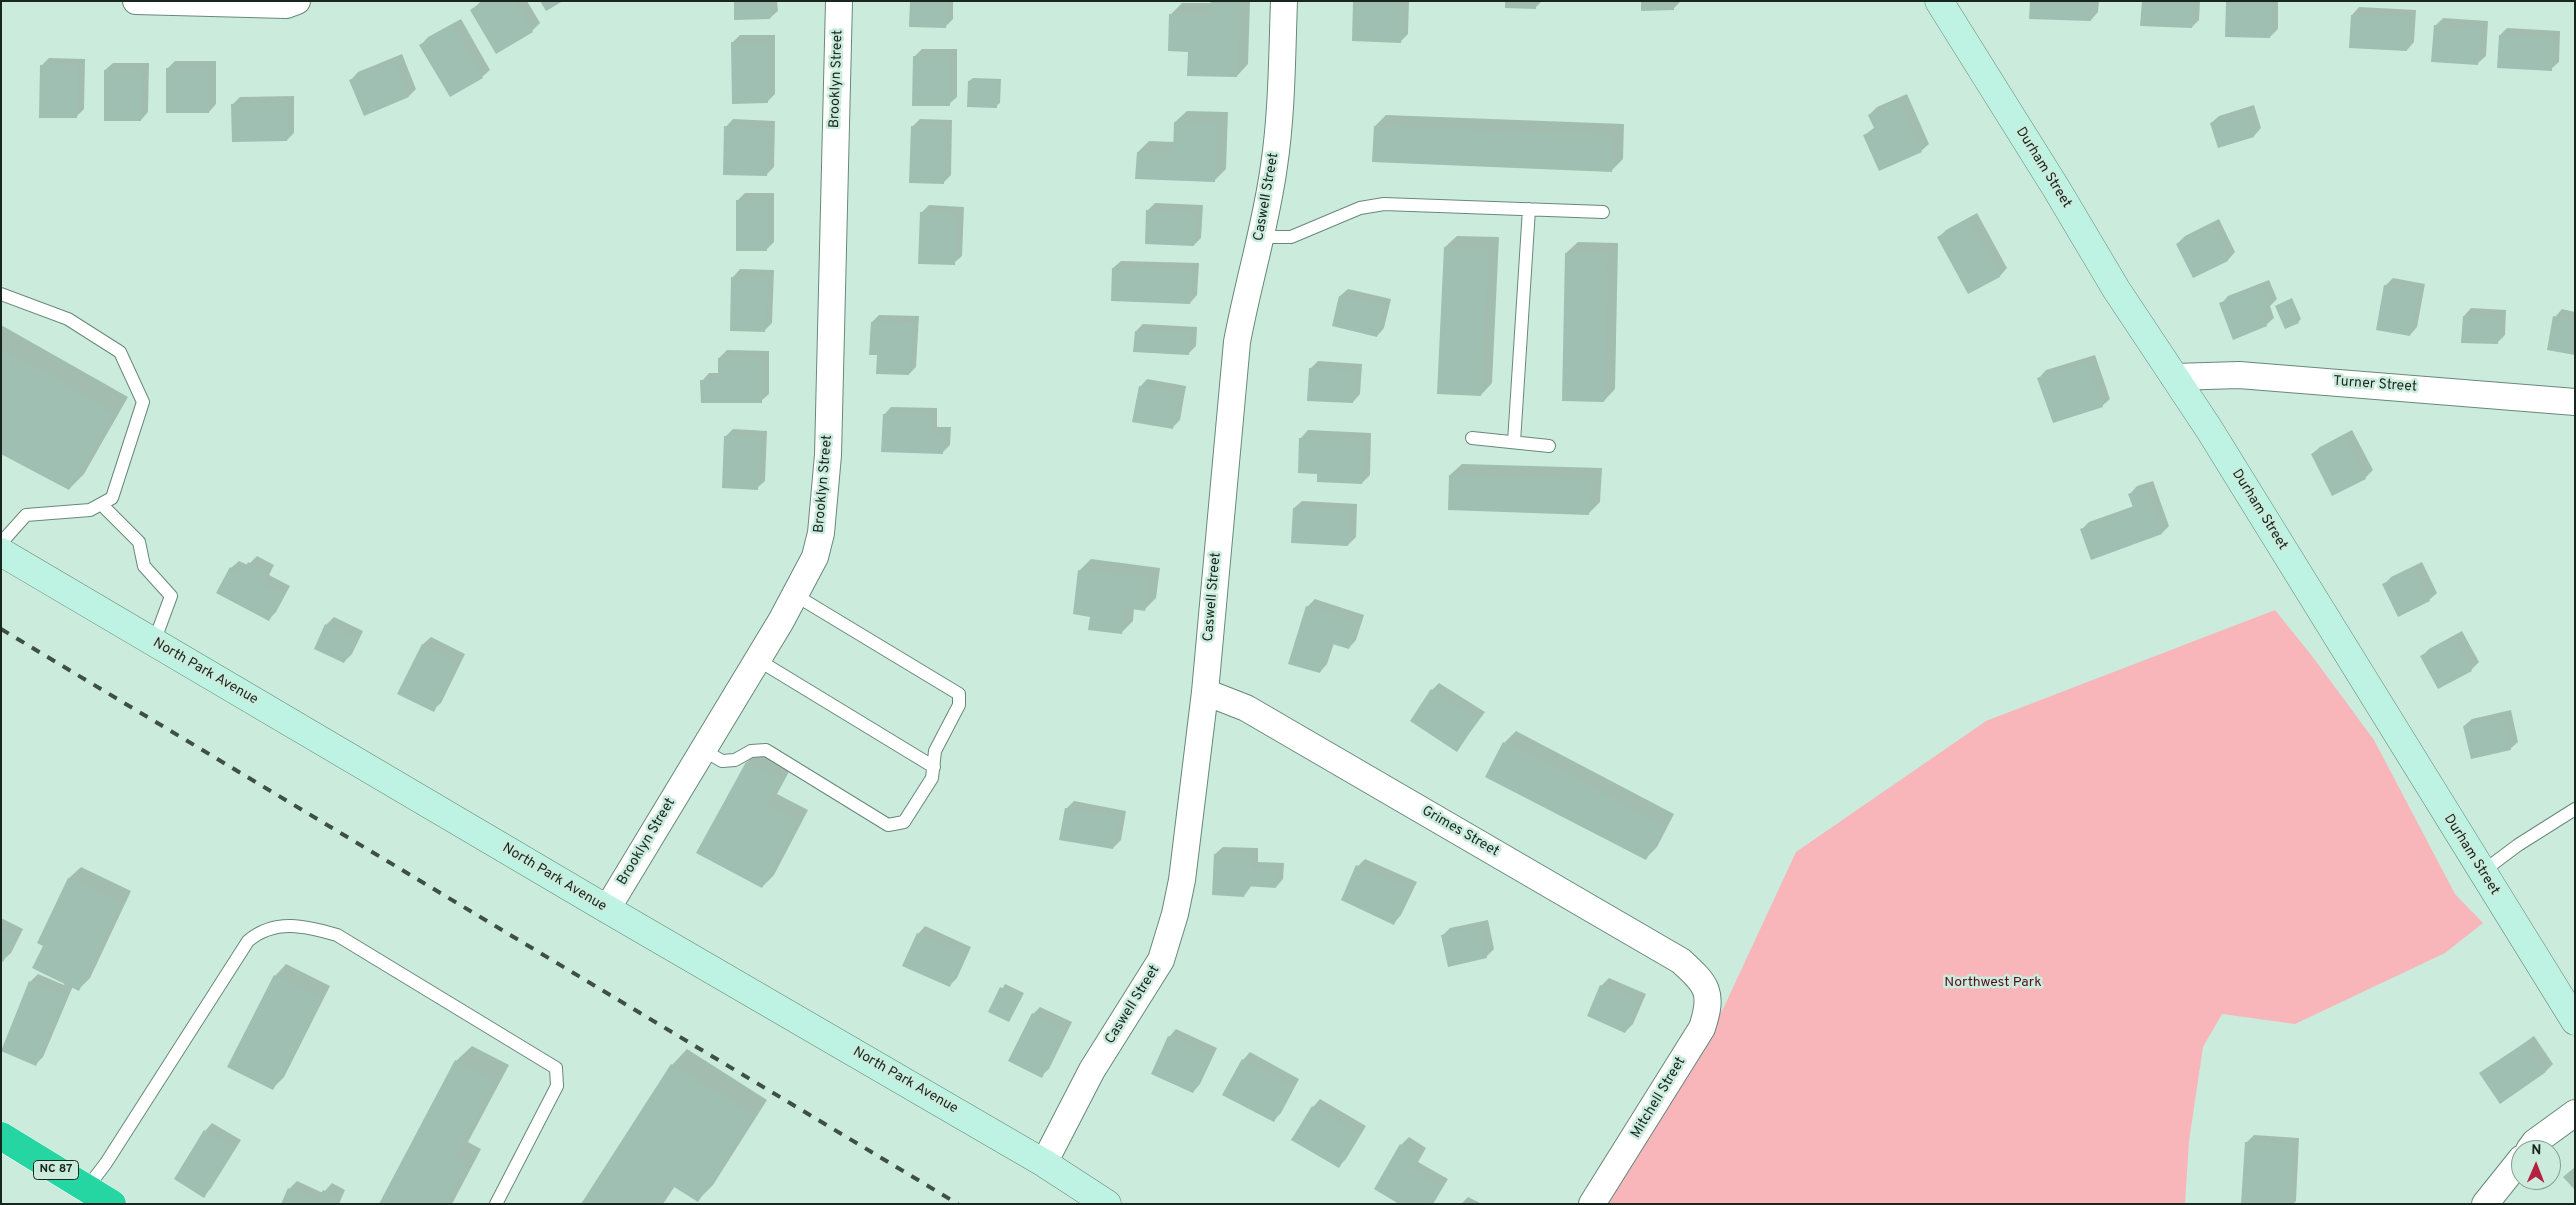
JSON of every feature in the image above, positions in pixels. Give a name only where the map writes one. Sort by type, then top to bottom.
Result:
[{"type":"highway","name":"NC 87","points":[[1,1136],[112,1204]]},
{"type":"street","points":[[136,1],[286,5],[298,1]]},
{"type":"street","name":"Brooklyn Street","points":[[607,909],[758,660],[815,557],[821,533],[828,455],[839,1]]},
{"type":"street","name":"Caswell Street","points":[[1044,1163],[1092,1070],[1161,960],[1182,880],[1205,692],[1237,342],[1245,298],[1261,237],[1275,164],[1284,1]]},
{"type":"street","name":"Durham Street","points":[[1939,1],[2056,188],[2116,289],[2214,438],[2575,1021]]},
{"type":"street","name":"Turner Street","points":[[2174,377],[2239,375],[2575,402]]},
{"type":"street","name":"North Park Avenue","points":[[1,552],[607,909],[1044,1163],[1107,1204]]},
{"type":"street","name":"Grimes Street","points":[[1205,692],[1246,708],[1681,961],[1700,979],[1704,987]]},
{"type":"street","name":"Mitchell Street","points":[[1592,1204],[1702,1028],[1709,1008],[1709,998],[1704,987]]},
{"type":"street","points":[[2538,1140],[2575,1113]]},
{"type":"street","points":[[2485,1204],[2511,1172]]},
{"type":"lane","points":[[1261,237],[1291,237],[1360,208],[1384,204],[1603,212]]},
{"type":"lane","points":[[1514,442],[1529,209]]},
{"type":"lane","points":[[1,294],[68,320],[120,352],[143,402],[112,498],[90,510],[26,515],[1,543]]},
{"type":"lane","points":[[1472,438],[1549,446]]},
{"type":"lane","points":[[101,504],[139,542],[144,566],[170,596],[154,642]]},
{"type":"lane","points":[[704,750],[722,761],[735,760],[751,751],[766,750],[888,825],[904,822],[932,778],[935,751],[959,705],[959,694],[795,595]]},
{"type":"lane","points":[[758,660],[934,767]]},
{"type":"lane","points":[[2482,872],[2518,845],[2575,809]]},
{"type":"lane","points":[[87,1188],[106,1163],[248,940],[260,931],[283,925],[313,928],[338,936],[556,1068],[557,1086],[496,1204]]},
{"type":"green space","name":"Northwest Park","points":[[2275,610],[2312,656],[2374,740],[2455,894],[2483,923],[2445,953],[2295,1024],[2222,1014],[2203,1047],[2189,1141],[2185,1204],[1600,1204],[1723,1009],[1796,852],[1986,721]]},
{"type":"building","points":[[484,1],[515,1],[533,32],[496,54],[470,10]]},
{"type":"building","points":[[540,1],[563,1],[546,11]]},
{"type":"building","points":[[734,1],[770,1],[770,19],[734,20]]},
{"type":"building","points":[[910,1],[947,1],[946,28],[909,27]]},
{"type":"building","points":[[1353,1],[1393,1],[1393,5],[1402,5],[1401,43],[1352,41]]},
{"type":"building","points":[[1505,1],[1536,1],[1536,9],[1505,8]]},
{"type":"building","points":[[1641,1],[1674,1],[1674,10],[1641,11]]},
{"type":"building","points":[[2030,1],[2092,1],[2091,21],[2029,19]]},
{"type":"building","points":[[2142,1],[2194,1],[2192,28],[2140,26]]},
{"type":"building","points":[[2226,1],[2271,2],[2270,38],[2225,37]]},
{"type":"building","points":[[1209,3],[1239,4],[1237,77],[1187,76],[1188,52],[1168,51],[1169,14],[1208,15]]},
{"type":"building","points":[[2351,15],[2409,17],[2407,51],[2349,48]]},
{"type":"building","points":[[453,25],[483,78],[450,97],[419,45]]},
{"type":"building","points":[[2434,25],[2481,28],[2478,65],[2431,62]]},
{"type":"building","points":[[2499,35],[2553,38],[2552,71],[2497,68]]},
{"type":"building","points":[[731,42],[768,42],[768,103],[732,104]]},
{"type":"building","points":[[913,56],[950,56],[950,106],[912,106]]},
{"type":"building","points":[[394,61],[409,97],[364,116],[349,80]]},
{"type":"building","points":[[40,65],[78,66],[77,118],[39,118]]},
{"type":"building","points":[[166,68],[209,68],[209,113],[166,113]]},
{"type":"building","points":[[104,70],[142,70],[141,121],[104,121]]},
{"type":"building","points":[[968,81],[998,82],[997,108],[967,107]]},
{"type":"building","points":[[1899,101],[1922,152],[1879,171],[1863,135],[1875,130],[1868,115]]},
{"type":"building","points":[[286,103],[287,141],[232,142],[231,104]]},
{"type":"building","points":[[2247,112],[2254,137],[2218,148],[2210,123]]},
{"type":"building","points":[[1174,122],[1217,123],[1215,182],[1135,179],[1137,152],[1173,153]]},
{"type":"building","points":[[724,126],[768,128],[767,176],[723,175]]},
{"type":"building","points":[[911,126],[945,127],[944,184],[909,183]]},
{"type":"building","points":[[1374,126],[1613,136],[1612,172],[1372,162]]},
{"type":"building","points":[[736,200],[767,200],[767,251],[736,251]]},
{"type":"building","points":[[1146,210],[1196,213],[1194,246],[1145,244]]},
{"type":"building","points":[[920,212],[957,214],[955,265],[918,264]]},
{"type":"building","points":[[1969,220],[2000,277],[1968,294],[1937,237]]},
{"type":"building","points":[[2212,226],[2228,261],[2193,278],[2176,244]]},
{"type":"building","points":[[1444,247],[1488,249],[1481,396],[1437,394]]},
{"type":"building","points":[[1565,253],[1607,254],[1604,402],[1562,401]]},
{"type":"building","points":[[1112,268],[1192,271],[1190,304],[1111,301]]},
{"type":"building","points":[[731,277],[767,278],[765,332],[730,331]]},
{"type":"building","points":[[2384,285],[2418,291],[2410,336],[2376,330]]},
{"type":"building","points":[[2261,287],[2270,308],[2261,311],[2267,326],[2233,340],[2219,303]]},
{"type":"building","points":[[1339,296],[1384,306],[1377,337],[1332,326]]},
{"type":"building","points":[[2288,300],[2299,323],[2285,329],[2275,306]]},
{"type":"building","points":[[2463,316],[2499,317],[2498,344],[2461,343]]},
{"type":"building","points":[[2553,316],[2575,320],[2575,355],[2547,350]]},
{"type":"building","points":[[871,322],[912,323],[909,375],[876,374],[877,355],[869,355]]},
{"type":"building","points":[[1135,331],[1190,334],[1189,355],[1133,352]]},
{"type":"building","points":[[1,349],[114,413],[69,490],[1,454]]},
{"type":"building","points":[[718,358],[762,358],[762,403],[701,403],[700,380],[718,380]]},
{"type":"building","points":[[2088,361],[2103,407],[2053,423],[2037,378]]},
{"type":"building","points":[[1309,368],[1355,371],[1353,403],[1307,401]]},
{"type":"building","points":[[1139,386],[1179,393],[1173,429],[1132,422]]},
{"type":"building","points":[[883,414],[930,415],[930,434],[943,434],[943,454],[881,452]]},
{"type":"building","points":[[724,436],[760,438],[758,490],[722,488]]},
{"type":"building","points":[[2344,437],[2366,479],[2332,496],[2311,454]]},
{"type":"building","points":[[1299,438],[1364,440],[1362,484],[1317,482],[1317,474],[1298,473]]},
{"type":"building","points":[[1449,475],[1591,480],[1589,515],[1448,510]]},
{"type":"building","points":[[2146,487],[2162,534],[2091,560],[2080,529],[2134,510],[2128,494]]},
{"type":"building","points":[[1293,508],[1350,511],[1348,546],[1291,543]]},
{"type":"building","points":[[248,562],[268,573],[262,583],[284,594],[269,621],[216,593],[230,567],[242,574]]},
{"type":"building","points":[[2414,569],[2430,601],[2398,617],[2382,584]]},
{"type":"building","points":[[1078,570],[1149,579],[1145,611],[1125,608],[1122,634],[1088,630],[1090,617],[1073,614]]},
{"type":"building","points":[[1306,606],[1358,622],[1349,649],[1329,643],[1320,673],[1288,664]]},
{"type":"building","points":[[325,624],[356,638],[344,663],[314,649]]},
{"type":"building","points":[[2454,638],[2472,671],[2438,689],[2420,656]]},
{"type":"building","points":[[422,644],[458,662],[434,712],[397,694]]},
{"type":"building","points":[[1431,689],[1478,720],[1457,752],[1410,721]]},
{"type":"building","points":[[2503,717],[2511,750],[2471,759],[2463,726]]},
{"type":"building","points":[[1503,742],[1664,826],[1646,860],[1485,777]]},
{"type":"building","points":[[746,762],[780,780],[766,806],[798,822],[762,888],[696,853]]},
{"type":"building","points":[[1065,808],[1119,818],[1113,849],[1059,840]]},
{"type":"building","points":[[1214,854],[1251,855],[1251,869],[1277,870],[1276,888],[1245,886],[1244,897],[1212,895]]},
{"type":"building","points":[[1356,865],[1410,890],[1394,925],[1341,900]]},
{"type":"building","points":[[68,878],[121,902],[79,991],[32,968],[43,946],[37,943]]},
{"type":"building","points":[[1480,926],[1487,958],[1448,967],[1441,935]]},
{"type":"building","points":[[1,929],[16,937],[3,962],[1,961]]},
{"type":"building","points":[[917,933],[964,954],[950,987],[902,966]]},
{"type":"building","points":[[274,975],[320,998],[273,1090],[227,1067]]},
{"type":"building","points":[[29,981],[66,996],[36,1066],[1,1051]]},
{"type":"building","points":[[1600,985],[1639,1002],[1625,1033],[1587,1016]]},
{"type":"building","points":[[1000,987],[1022,997],[1009,1022],[988,1012]]},
{"type":"building","points":[[1032,1013],[1065,1030],[1042,1078],[1008,1061]]},
{"type":"building","points":[[1168,1036],[1210,1056],[1193,1093],[1151,1074]]},
{"type":"building","points":[[2526,1042],[2546,1072],[2500,1104],[2479,1073]]},
{"type":"building","points":[[1242,1059],[1293,1087],[1274,1122],[1222,1095]]},
{"type":"building","points":[[455,1060],[495,1081],[454,1157],[467,1164],[446,1204],[379,1204]]},
{"type":"building","points":[[671,1064],[753,1116],[698,1202],[671,1185],[659,1204],[581,1204]]},
{"type":"building","points":[[1312,1106],[1359,1134],[1339,1168],[1291,1140]]},
{"type":"building","points":[[204,1130],[234,1148],[204,1198],[174,1179]]},
{"type":"building","points":[[2245,1142],[2292,1145],[2289,1204],[2241,1204]]},
{"type":"building","points":[[1400,1144],[1420,1156],[1412,1169],[1441,1187],[1431,1204],[1399,1204],[1374,1189]]},
{"type":"building","points":[[2575,1167],[2575,1190],[2563,1177]]},
{"type":"building","points":[[288,1188],[317,1201],[323,1190],[339,1198],[336,1204],[281,1204]]},
{"type":"railway","points":[[1,629],[958,1204]]}]
